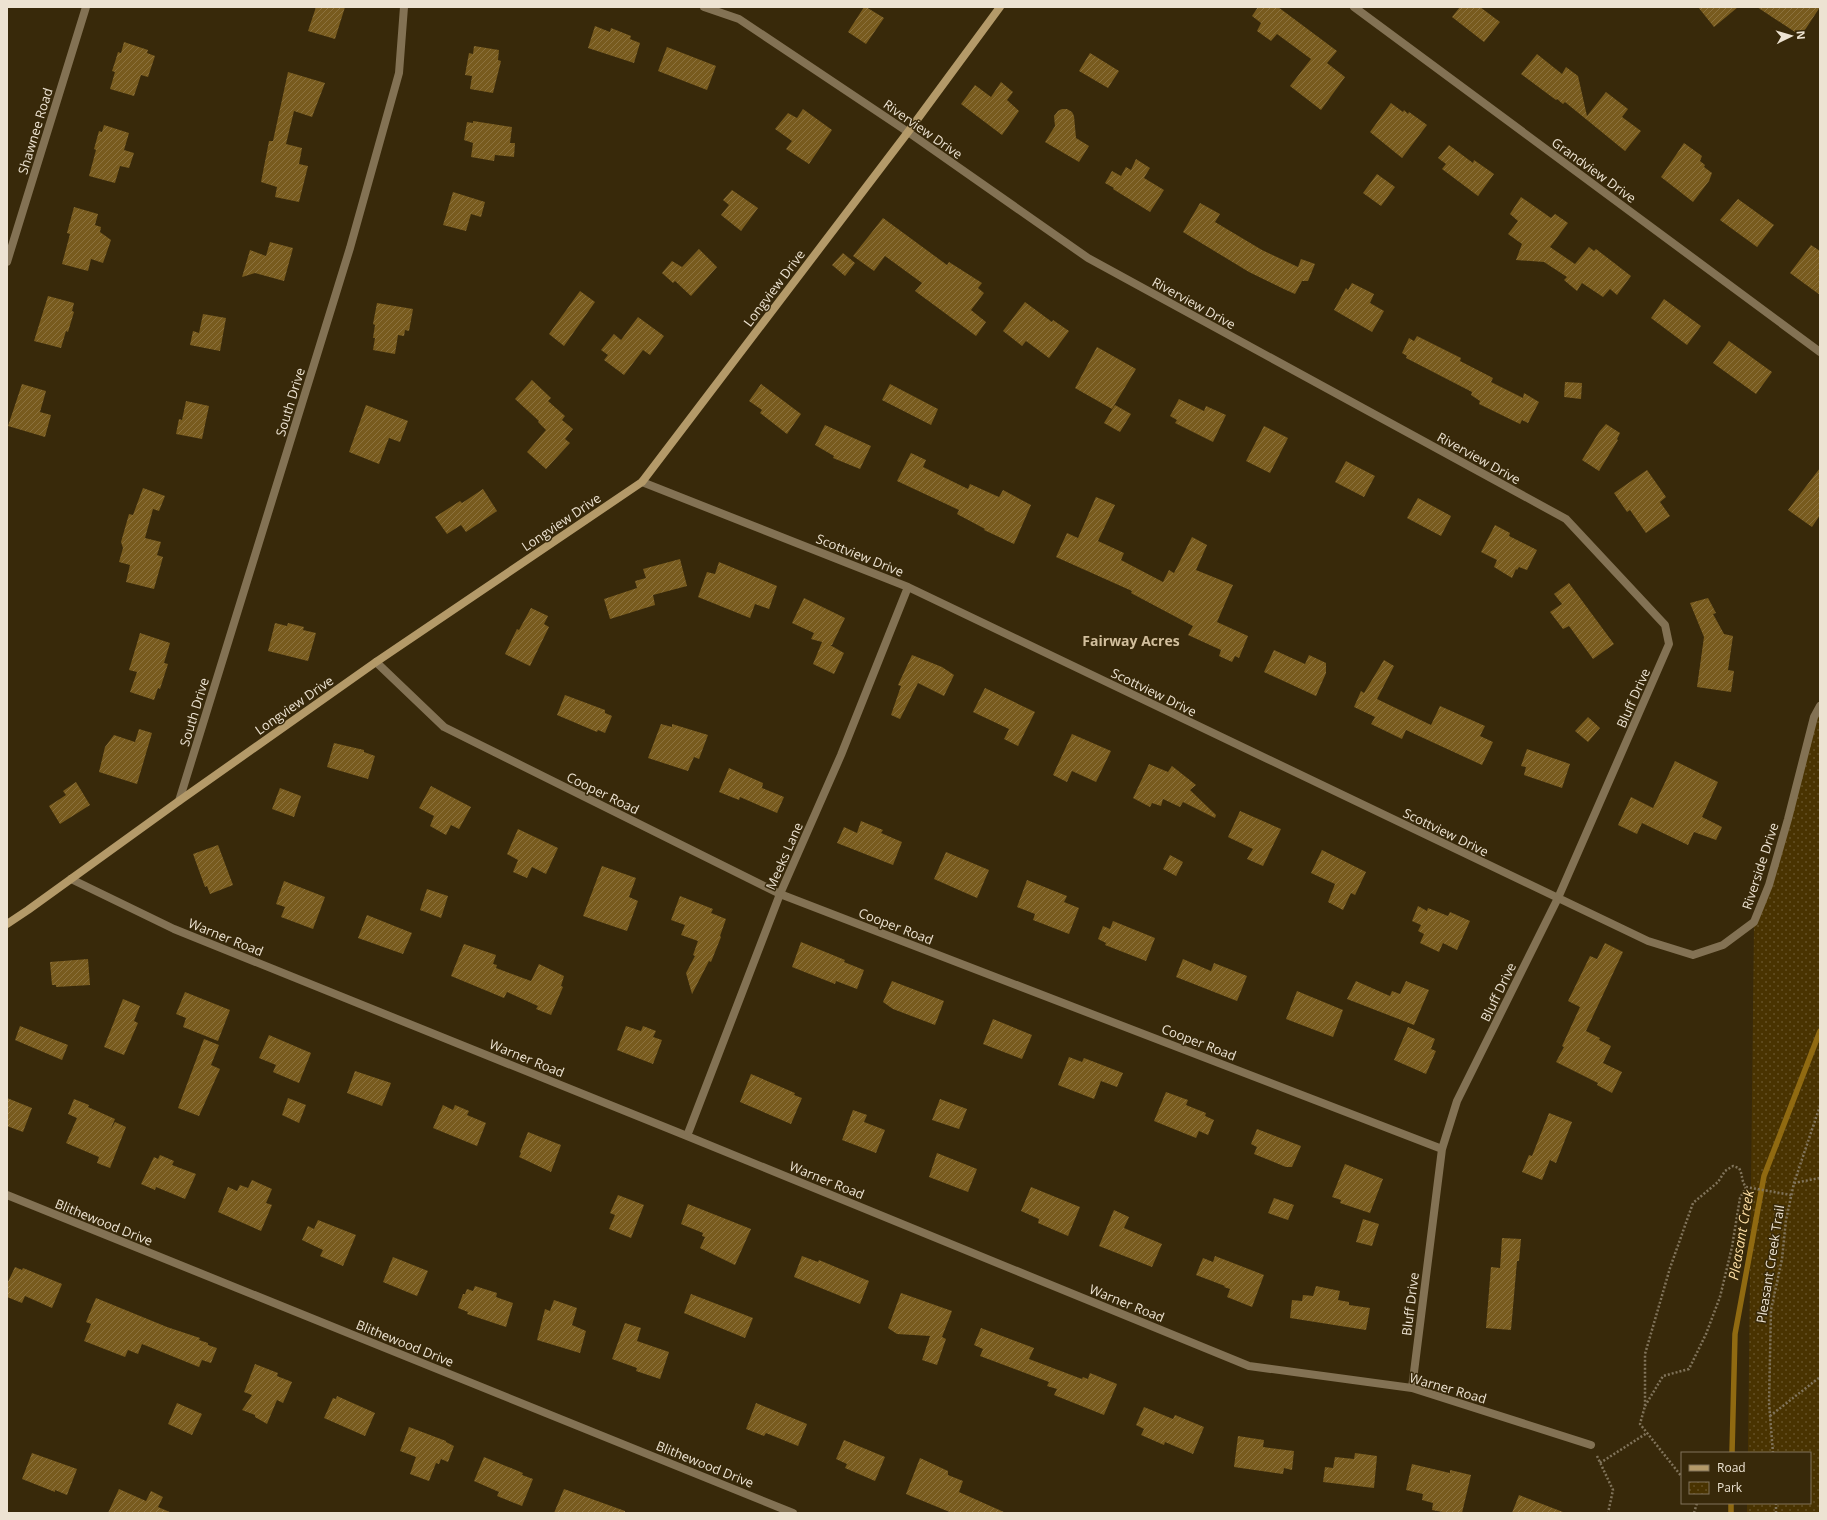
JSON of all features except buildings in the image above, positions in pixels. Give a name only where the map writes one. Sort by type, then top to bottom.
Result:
[{"type":"street","name":"Shawnee Road","points":[[7,262],[86,7]]},
{"type":"street","name":"South Drive","points":[[179,800],[350,248],[399,73],[404,7]]},
{"type":"street","name":"Riverview Drive","points":[[704,7],[739,19],[908,132],[1088,258],[1566,519],[1665,625]]},
{"type":"street","name":"Longview Drive","points":[[7,924],[179,800],[376,662],[642,482],[908,132],[1000,7]]},
{"type":"street","name":"Grandview Drive","points":[[1354,7],[1820,352]]},
{"type":"street","name":"Scottview Drive","points":[[642,482],[908,587],[1648,941]]},
{"type":"street","name":"Meeks Lane","points":[[687,1136],[780,894],[842,755],[908,587]]},
{"type":"street","name":"Bluff Drive","points":[[1412,1388],[1442,1149],[1457,1101],[1558,898],[1669,644],[1665,625]]},
{"type":"street","name":"Cooper Road","points":[[376,662],[444,727],[780,894],[1442,1149]]},
{"type":"street","name":"Riverside Drive","points":[[1648,941],[1693,955],[1723,945],[1754,922],[1769,885],[1788,819],[1814,717],[1820,706]]},
{"type":"street","name":"Warner Road","points":[[71,879],[174,929],[687,1136],[1249,1366],[1412,1388],[1592,1445]]},
{"type":"street","name":"Blithewood Drive","points":[[7,1195],[793,1513]]},
{"type":"path","name":"Pleasant Creek Trail","points":[[1773,1452],[1770,1416],[1771,1310],[1782,1259],[1786,1220],[1791,1195],[1820,1106]]},
{"type":"path","points":[[1645,1406],[1645,1354],[1670,1268],[1693,1203],[1718,1182],[1726,1171],[1733,1166],[1739,1168],[1743,1174],[1742,1182],[1746,1187],[1791,1195]]},
{"type":"path","points":[[1794,1183],[1820,1178]]},
{"type":"path","points":[[1681,1476],[1640,1424],[1645,1406],[1663,1376],[1689,1369],[1706,1334],[1720,1297],[1732,1247],[1740,1198],[1746,1187]]},
{"type":"path","points":[[1770,1416],[1820,1377]]},
{"type":"path","points":[[1600,1463],[1647,1433]]},
{"type":"path","points":[[1592,1445],[1613,1490],[1608,1513]]},
{"type":"green space","points":[[1820,706],[1820,1513],[1747,1513],[1747,1504],[1811,1504],[1811,1452],[1748,1452],[1754,922]]},
{"type":"waterway","name":"Pleasant Creek","points":[[1732,1452],[1735,1334],[1764,1176],[1820,1031]]},
{"type":"waterway","name":"Pleasant Creek","points":[[1731,1504],[1731,1513]]},
{"type":"district","name":"Fairway Acres","points":[[1131,641]]}]
